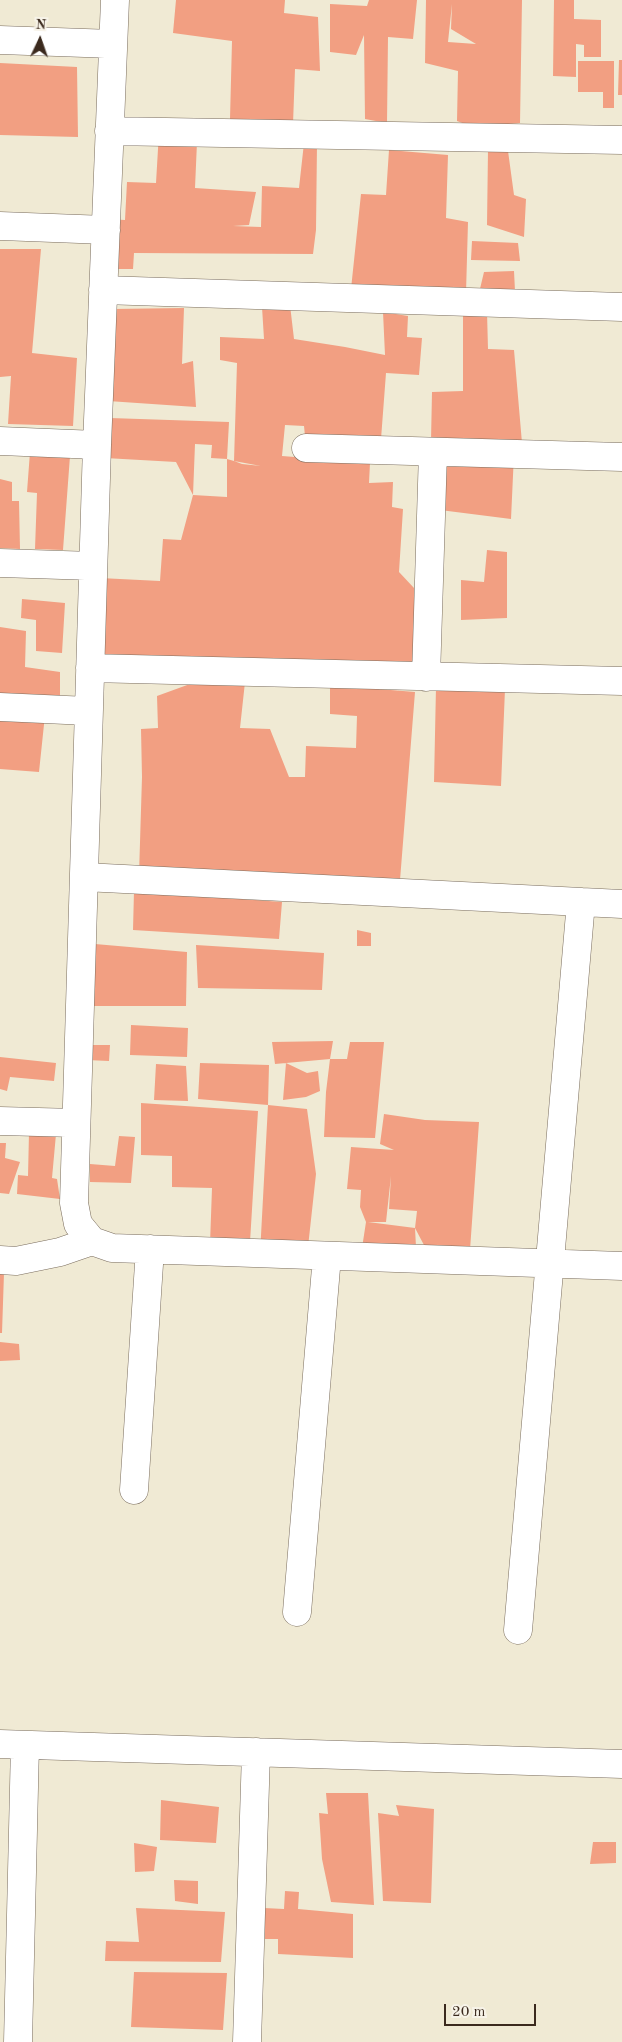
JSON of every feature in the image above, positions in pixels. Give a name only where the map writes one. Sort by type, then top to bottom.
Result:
[{"type":"street","points":[[115,0],[96,445],[74,1203],[78,1224],[92,1241],[112,1248],[622,1266]]},
{"type":"street","points":[[0,40],[113,44]]},
{"type":"street","points":[[109,131],[622,140]]},
{"type":"street","points":[[0,226],[106,230]]},
{"type":"street","points":[[103,290],[622,307]]},
{"type":"street","points":[[0,441],[96,445]]},
{"type":"street","points":[[306,448],[622,457]]},
{"type":"street","points":[[426,677],[433,452]]},
{"type":"street","points":[[0,563],[93,566]]},
{"type":"street","points":[[90,668],[622,681]]},
{"type":"street","points":[[0,707],[88,710]]},
{"type":"street","points":[[84,877],[622,904]]},
{"type":"street","points":[[518,1630],[581,902]]},
{"type":"street","points":[[0,1121],[76,1123]]},
{"type":"street","points":[[0,1260],[16,1261],[60,1252],[92,1241]]},
{"type":"street","points":[[134,1490],[150,1249]]},
{"type":"street","points":[[296,1612],[327,1256]]},
{"type":"street","points":[[18,2042],[13,1744],[622,1764]]},
{"type":"street","points":[[247,2042],[256,1752]]},
{"type":"building","points":[[176,0],[285,0],[284,13],[318,17],[320,71],[295,69],[293,124],[230,119],[232,41],[173,33]]},
{"type":"building","points":[[369,0],[417,0],[413,39],[388,37],[387,123],[365,119],[364,35],[356,55],[330,52],[330,4],[367,6]]},
{"type":"building","points":[[426,0],[522,0],[520,123],[473,127],[457,121],[458,71],[425,63]],"holes":[[[452,4],[451,29],[476,44],[448,42]]]},
{"type":"building","points":[[554,0],[574,0],[574,19],[601,20],[601,57],[584,57],[584,45],[576,44],[576,77],[553,76]]},
{"type":"building","points":[[619,60],[622,60],[622,95],[618,95]]},
{"type":"building","points":[[578,61],[614,61],[614,108],[603,108],[603,92],[578,92]]},
{"type":"building","points":[[0,63],[77,67],[78,137],[0,135]]},
{"type":"building","points":[[159,132],[197,142],[195,188],[256,192],[249,225],[233,226],[261,227],[262,186],[299,188],[304,143],[317,144],[316,230],[313,254],[134,253],[133,269],[116,269],[106,219],[125,220],[127,182],[156,183]]},
{"type":"building","points":[[389,150],[448,155],[446,218],[468,222],[466,293],[351,289],[361,194],[386,195]]},
{"type":"building","points":[[488,150],[508,151],[514,195],[526,199],[524,237],[487,225]]},
{"type":"building","points":[[472,241],[518,243],[520,261],[471,260]]},
{"type":"building","points":[[0,249],[41,249],[32,353],[77,358],[73,426],[8,424],[11,376],[0,377]]},
{"type":"building","points":[[514,271],[515,291],[479,293],[484,272]]},
{"type":"building","points":[[290,305],[294,339],[385,355],[383,312],[408,316],[407,337],[422,338],[419,375],[386,373],[381,439],[305,436],[304,426],[285,425],[282,456],[370,463],[369,483],[393,482],[392,507],[403,509],[399,572],[414,588],[414,665],[90,658],[100,578],[160,581],[163,539],[181,540],[193,495],[227,497],[227,459],[234,461],[237,363],[220,360],[220,337],[264,339],[262,307]],"holes":[[[234,461],[261,466],[242,464]]]},
{"type":"building","points":[[184,308],[182,364],[193,361],[196,407],[108,401],[113,309]]},
{"type":"building","points":[[463,311],[487,312],[488,349],[514,350],[522,443],[431,441],[432,392],[463,391]]},
{"type":"building","points":[[110,418],[229,422],[227,459],[211,458],[212,445],[195,444],[193,495],[176,462],[105,458]]},
{"type":"building","points":[[30,452],[70,456],[63,550],[35,549],[37,493],[27,492]]},
{"type":"building","points":[[514,454],[511,519],[440,510],[433,463]]},
{"type":"building","points":[[0,479],[12,482],[12,501],[19,501],[20,549],[0,548]]},
{"type":"building","points":[[487,550],[507,552],[507,618],[461,620],[461,580],[484,582]]},
{"type":"building","points":[[22,599],[65,603],[62,653],[36,651],[36,620],[21,618]]},
{"type":"building","points":[[0,627],[26,631],[25,667],[60,672],[60,699],[0,693]]},
{"type":"building","points":[[201,680],[245,682],[240,728],[270,729],[289,777],[305,777],[306,746],[356,748],[357,716],[330,714],[330,685],[415,692],[400,880],[139,875],[142,777],[141,729],[158,728],[157,696]]},
{"type":"building","points":[[436,687],[505,689],[501,786],[434,782]]},
{"type":"building","points":[[0,712],[45,715],[39,772],[0,769]]},
{"type":"building","points":[[134,891],[282,902],[279,939],[133,930]]},
{"type":"building","points":[[357,930],[371,933],[371,946],[357,946]]},
{"type":"building","points":[[95,944],[187,952],[186,1006],[89,1006]]},
{"type":"building","points":[[196,945],[324,953],[322,990],[198,988]]},
{"type":"building","points":[[131,1025],[188,1028],[187,1057],[130,1055]]},
{"type":"building","points":[[333,1041],[330,1059],[275,1064],[272,1042]]},
{"type":"building","points":[[350,1042],[384,1042],[375,1138],[324,1137],[330,1059],[347,1059]]},
{"type":"building","points":[[88,1045],[110,1045],[109,1061],[87,1060]]},
{"type":"building","points":[[0,1057],[56,1063],[54,1081],[10,1077],[7,1091],[0,1089]]},
{"type":"building","points":[[200,1063],[269,1065],[268,1105],[198,1099]]},
{"type":"building","points":[[286,1063],[307,1073],[318,1071],[320,1091],[306,1097],[283,1100]]},
{"type":"building","points":[[156,1064],[186,1066],[188,1101],[154,1100]]},
{"type":"building","points":[[141,1103],[258,1111],[250,1242],[210,1244],[212,1188],[172,1187],[172,1156],[141,1155]]},
{"type":"building","points":[[268,1105],[307,1109],[316,1174],[308,1247],[260,1254]]},
{"type":"building","points":[[384,1114],[425,1120],[479,1122],[470,1250],[425,1247],[415,1228],[416,1247],[362,1248],[366,1222],[360,1207],[361,1190],[347,1189],[351,1147],[394,1150],[380,1144]],"holes":[[[391,1176],[389,1209],[417,1211],[415,1228],[368,1222],[386,1222]]]},
{"type":"building","points":[[29,1133],[56,1134],[52,1178],[57,1179],[60,1199],[17,1194],[18,1175],[28,1176]]},
{"type":"building","points":[[119,1136],[135,1137],[131,1183],[90,1182],[90,1164],[115,1166]]},
{"type":"building","points":[[0,1143],[6,1143],[5,1158],[20,1162],[9,1194],[0,1193]]},
{"type":"building","points":[[0,1273],[4,1273],[2,1333],[0,1333]]},
{"type":"building","points":[[0,1342],[19,1344],[20,1360],[0,1361]]},
{"type":"building","points":[[326,1793],[368,1793],[374,1905],[331,1902],[322,1859],[319,1813],[328,1814]]},
{"type":"building","points":[[161,1800],[219,1807],[216,1843],[160,1840]]},
{"type":"building","points":[[396,1805],[434,1809],[431,1903],[383,1901],[378,1813],[399,1816]]},
{"type":"building","points":[[593,1842],[616,1842],[616,1863],[590,1864]]},
{"type":"building","points":[[134,1843],[157,1847],[154,1871],[135,1872]]},
{"type":"building","points":[[174,1880],[198,1881],[198,1904],[175,1901]]},
{"type":"building","points":[[285,1891],[299,1892],[298,1909],[353,1914],[353,1958],[278,1954],[278,1939],[265,1939],[264,1908],[284,1909]]},
{"type":"building","points":[[136,1908],[225,1912],[221,1962],[105,1961],[106,1941],[139,1942]]},
{"type":"building","points":[[134,1972],[227,1973],[223,2030],[131,2027]]}]
